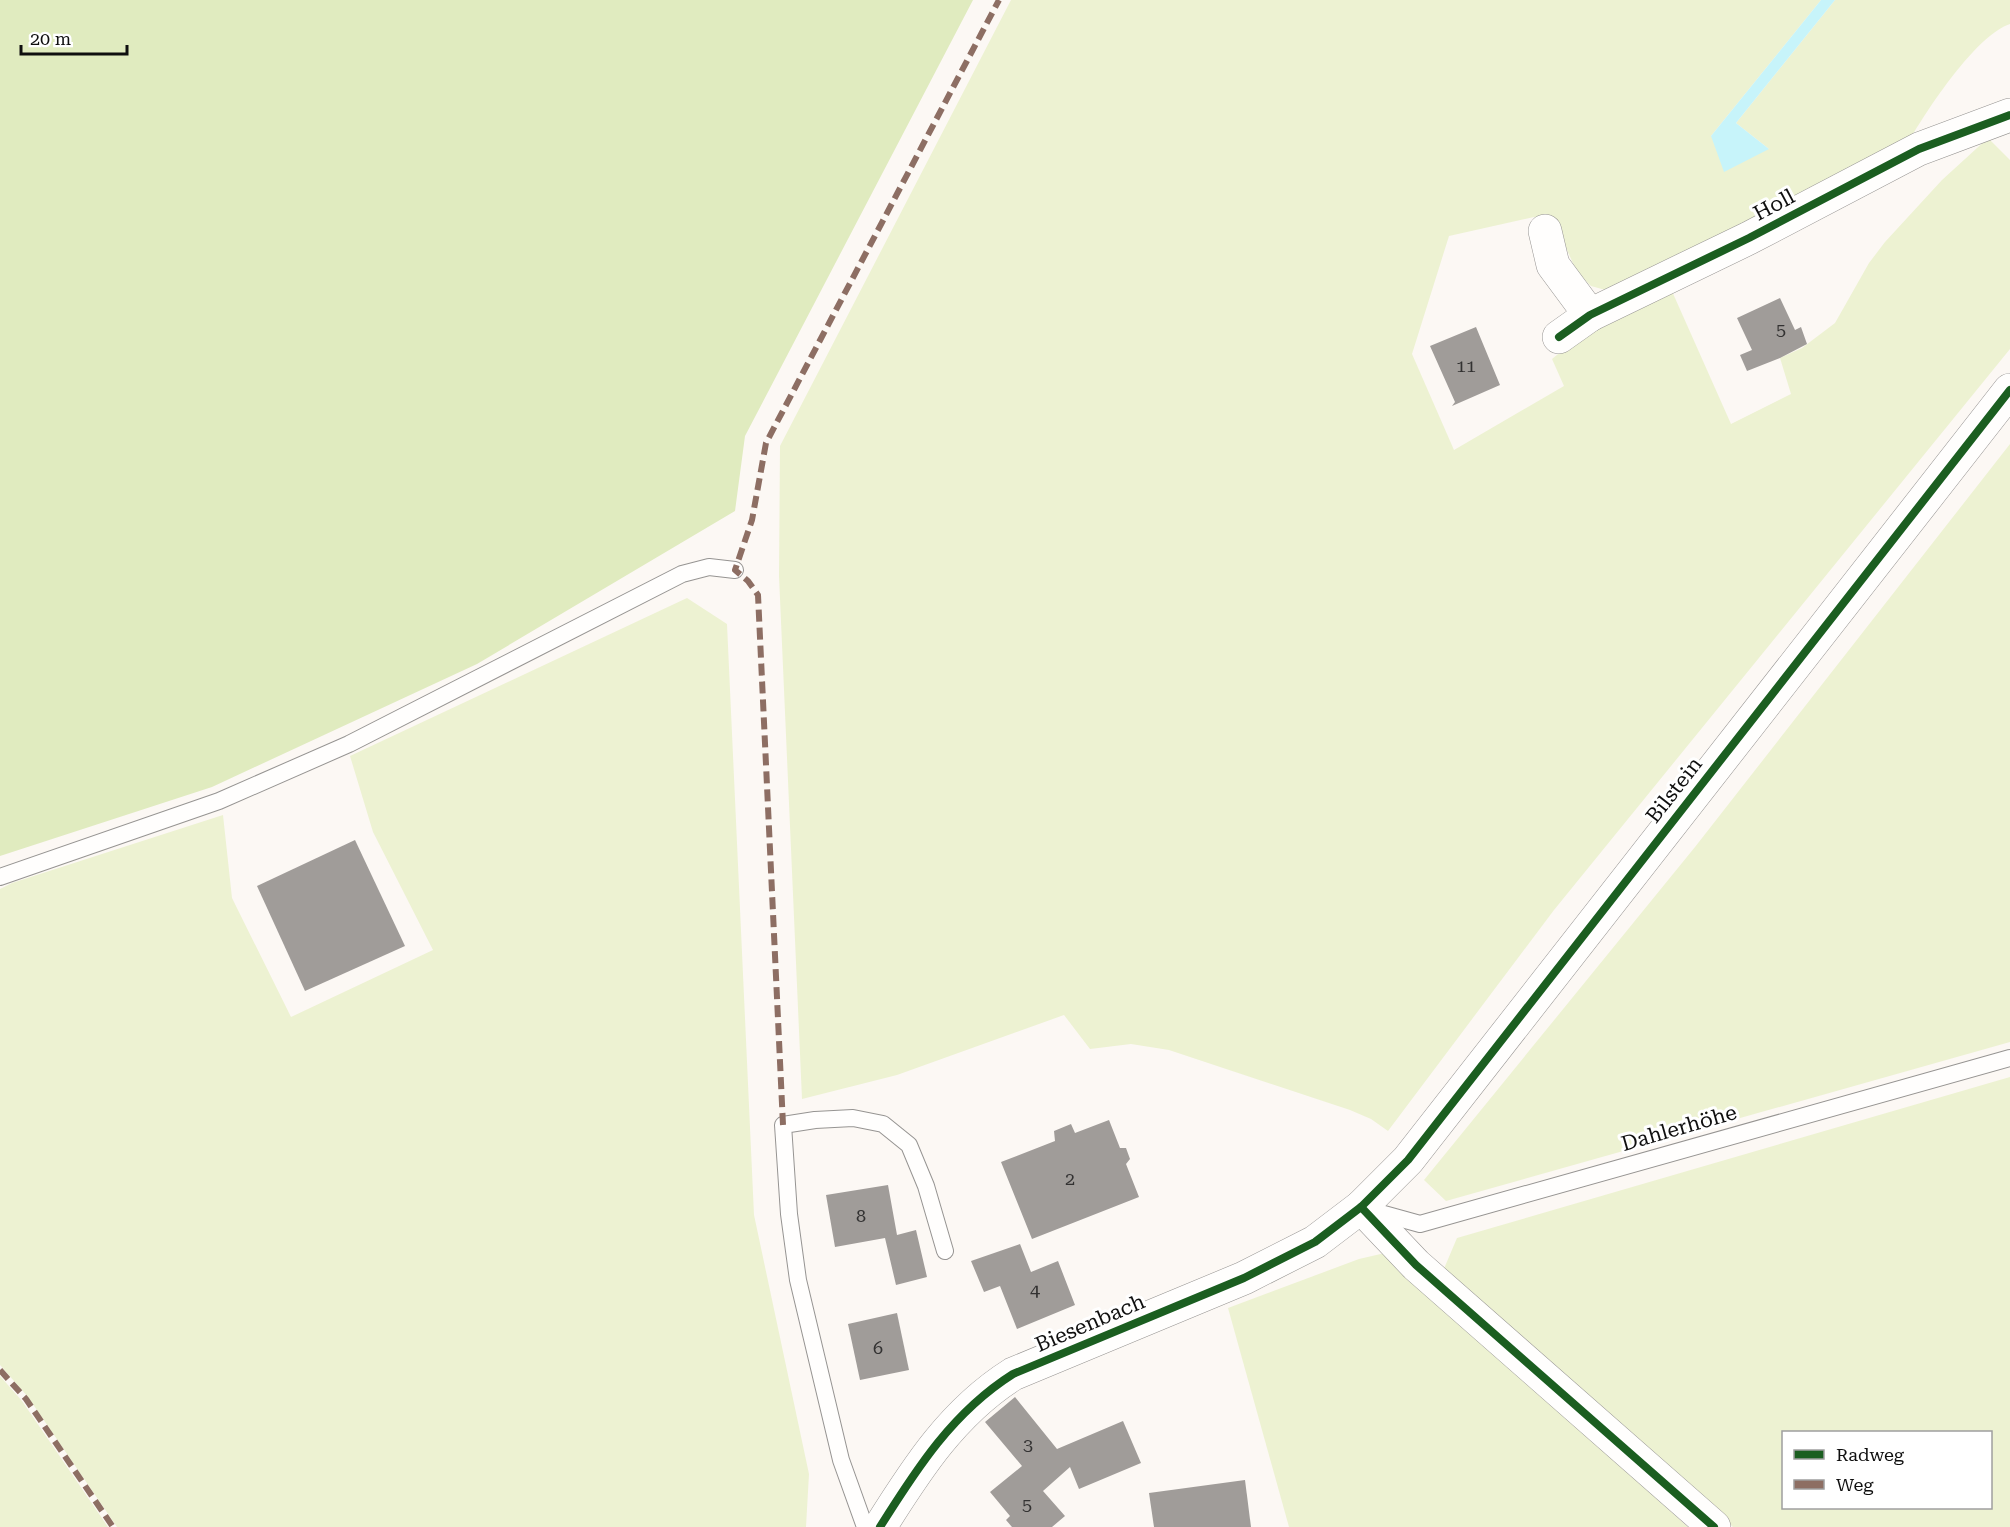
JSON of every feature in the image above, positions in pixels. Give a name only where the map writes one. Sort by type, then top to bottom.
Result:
[{"type":"street","name":"Holl","points":[[1559,337],[1590,315],[1749,238],[1918,149],[2010,115]]},
{"type":"street","points":[[1545,231],[1552,265],[1590,315]]},
{"type":"street","name":"Bilstein","points":[[1361,1208],[1408,1160],[2010,390]]},
{"type":"street","points":[[1361,1208],[1416,1265],[1714,1527]]},
{"type":"street","name":"Biesenbach","points":[[880,1527],[920,1464],[960,1417],[988,1390],[1013,1374],[1244,1278],[1315,1242],[1361,1208]]},
{"type":"lane","points":[[0,877],[219,801],[339,749],[502,668],[682,574],[709,567],[735,570]]},
{"type":"lane","name":"Dahlerhöhe","points":[[1361,1208],[1420,1224],[2010,1058]]},
{"type":"lane","points":[[865,1527],[841,1460],[798,1280],[789,1214],[783,1125],[853,1118],[884,1124],[909,1145],[926,1186],[945,1251]]},
{"type":"green space","points":[[0,0],[973,0],[745,436],[735,511],[477,664],[212,787],[0,856]]},
{"type":"green space","points":[[1011,0],[1821,0],[1711,136],[1769,149],[1736,123],[1835,0],[2010,0],[2010,24],[1982,43],[1968,58],[1940,93],[1909,141],[1609,291],[1591,286],[1577,272],[1557,228],[1534,217],[1449,236],[1412,354],[1454,450],[1564,386],[1552,359],[1585,332],[1671,289],[1731,424],[1791,394],[1780,358],[1802,348],[1835,323],[1869,263],[1885,242],[1942,180],[1988,138],[2010,160],[2010,349],[1554,910],[1388,1131],[1371,1119],[1350,1110],[1169,1050],[1131,1044],[1090,1049],[1064,1015],[897,1075],[802,1099],[779,576],[780,446]]},
{"type":"green space","points":[[2010,444],[2010,1042],[1446,1201],[1424,1180],[1695,847]]},
{"type":"green space","points":[[687,598],[727,624],[754,1215],[809,1474],[806,1527],[117,1527],[28,1397],[0,1365],[0,889],[12,883],[223,815],[232,898],[291,1017],[433,950],[373,832],[350,756]]},
{"type":"green space","points":[[2010,1077],[2010,1527],[1733,1527],[1443,1271],[1457,1238]]},
{"type":"green space","points":[[1385,1253],[1688,1527],[1289,1527],[1228,1308],[1359,1259]]},
{"type":"green space","points":[[0,1376],[22,1401],[108,1527],[0,1527]]},
{"type":"water","points":[[1821,0],[1835,0],[1736,123],[1769,149],[1724,172],[1711,136]]},
{"type":"building","points":[[1780,298],[1795,330],[1801,327],[1807,344],[1747,371],[1740,355],[1752,350],[1737,318]]},
{"type":"building","points":[[1476,327],[1500,385],[1452,406],[1455,402],[1430,346]]},
{"type":"building","points":[[355,840],[405,946],[305,991],[257,886]]},
{"type":"building","points":[[1109,1120],[1120,1148],[1126,1148],[1130,1159],[1126,1164],[1139,1197],[1032,1239],[1001,1162],[1055,1141],[1054,1131],[1071,1124],[1075,1133]]},
{"type":"building","points":[[888,1185],[897,1235],[916,1230],[927,1277],[896,1285],[885,1238],[835,1247],[826,1195]]},
{"type":"building","points":[[1020,1244],[1031,1272],[1058,1261],[1075,1305],[1017,1329],[1000,1286],[984,1292],[971,1261]]},
{"type":"building","points":[[897,1313],[909,1370],[860,1380],[848,1324]]},
{"type":"building","points":[[1015,1397],[1057,1449],[1123,1421],[1141,1463],[1079,1489],[1070,1467],[1043,1491],[1065,1516],[1052,1527],[1012,1527],[1006,1520],[1010,1516],[990,1492],[1022,1466],[985,1422]]},
{"type":"building","points":[[1245,1480],[1251,1527],[1154,1527],[1149,1493]]},
{"type":"marked path","points":[[783,1125],[758,595],[748,581],[735,570],[752,520],[766,443],[999,0]]},
{"type":"marked path","points":[[0,1370],[26,1399],[113,1527]]},
{"type":"cycle path","points":[[1559,337],[1590,315],[1749,238],[1919,149],[2010,115]]},
{"type":"cycle path","points":[[880,1527],[923,1463],[954,1424],[992,1389],[1013,1374],[1244,1278],[1315,1242],[1361,1207],[1408,1160],[2010,390]]},
{"type":"cycle path","points":[[1361,1207],[1416,1265],[1714,1527]]}]
